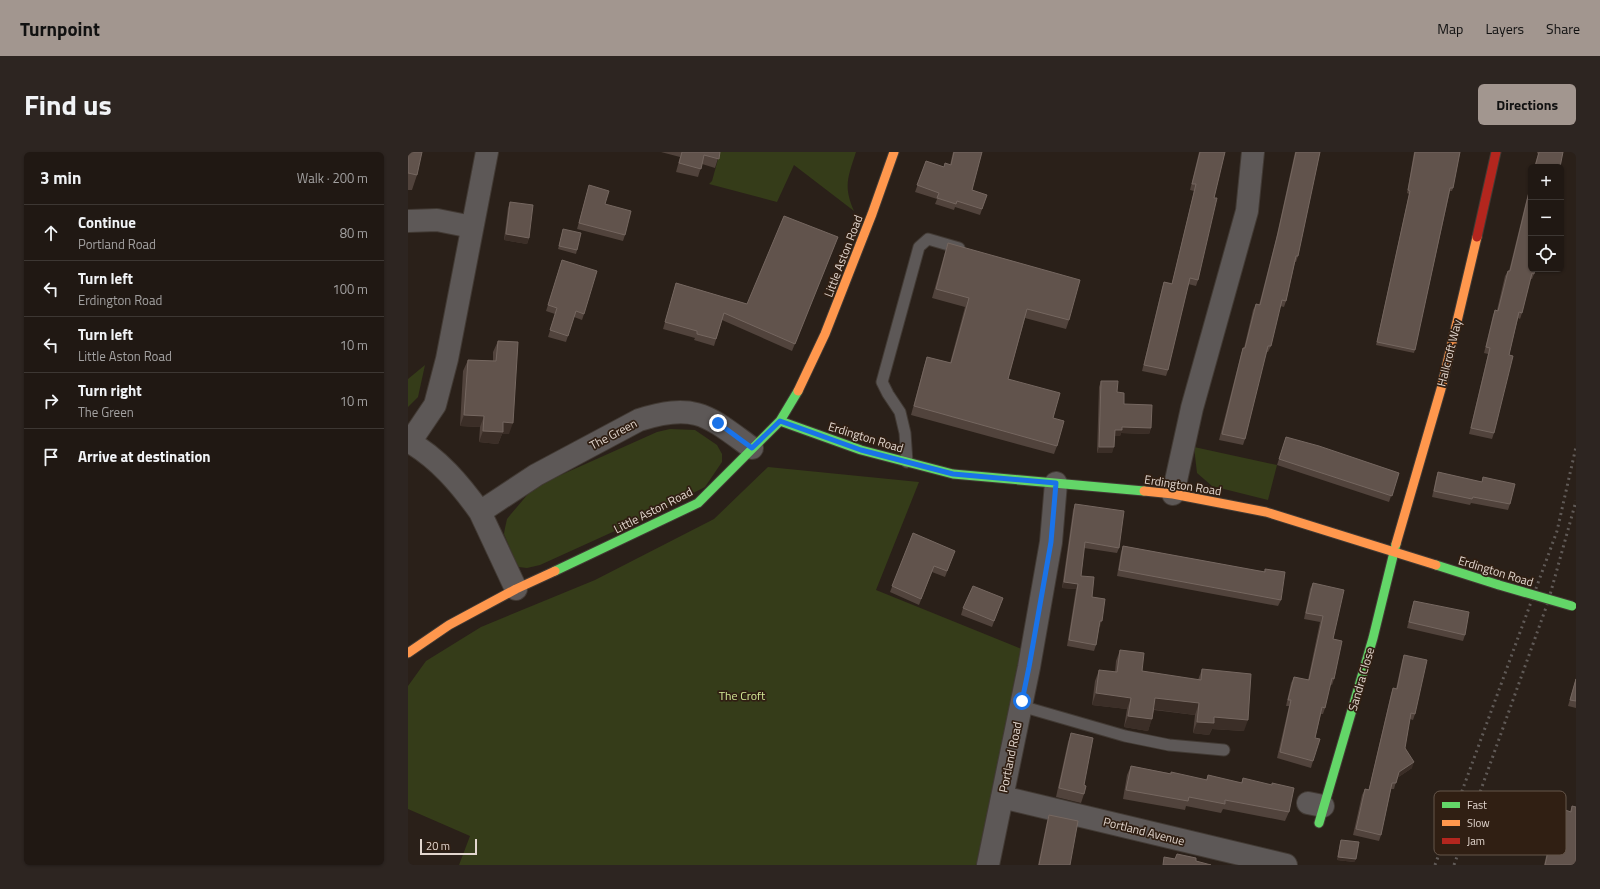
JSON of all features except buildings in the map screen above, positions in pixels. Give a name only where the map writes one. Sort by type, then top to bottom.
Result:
[{"type":"street","points":[[487,152],[448,359],[435,405],[409,441],[444,467],[480,512],[516,589]]},
{"type":"street","name":"Little Aston Road","points":[[408,653],[449,625],[516,589],[698,503],[780,421],[798,389],[825,334],[872,214],[894,152]]},
{"type":"street","points":[[1173,494],[1192,408],[1247,211],[1254,152]]},
{"type":"street","name":"Hallcroft Way","points":[[1394,552],[1441,389],[1484,210],[1496,152]]},
{"type":"street","points":[[408,221],[437,220],[472,227]]},
{"type":"street","name":"The Green","points":[[480,512],[536,476],[639,420],[658,414],[678,411],[708,417],[752,448]]},
{"type":"street","name":"Erdington Road","points":[[780,421],[861,450],[953,474],[1173,494],[1266,512],[1574,607]]},
{"type":"street","name":"Portland Road","points":[[988,865],[1029,667],[1051,542],[1056,483]]},
{"type":"street","name":"Sandra Close","points":[[1317,810],[1373,638],[1394,552]]},
{"type":"street","name":"Portland Avenue","points":[[1002,796],[1286,865]]},
{"type":"lane","points":[[907,462],[905,433],[900,412],[882,382],[919,247],[928,239],[959,248]]},
{"type":"lane","points":[[1021,706],[1125,736],[1170,745],[1224,750]]},
{"type":"green space","points":[[720,152],[856,152],[848,182],[849,195],[854,211],[794,165],[777,202],[709,184],[712,181]]},
{"type":"green space","points":[[425,365],[418,397],[408,407],[408,379]]},
{"type":"green space","points":[[670,429],[695,430],[717,445],[722,454],[722,462],[705,487],[650,515],[540,565],[527,568],[519,567],[504,534],[505,528],[507,519],[534,487],[657,432]]},
{"type":"green space","points":[[1194,447],[1277,465],[1268,500],[1212,486],[1197,473]]},
{"type":"green space","name":"The Croft","points":[[768,467],[919,482],[876,590],[1024,650],[979,865],[459,865],[470,836],[408,809],[408,686],[426,661],[481,627],[595,580],[714,519]]},
{"type":"railway","points":[[1462,791],[1557,531],[1576,447]]},
{"type":"railway","points":[[1480,791],[1548,602],[1576,501]]},
{"type":"railway","points":[[1435,865],[1439,855]]},
{"type":"railway","points":[[1454,865],[1458,855]]},
{"type":"traffic: fast","points":[[555,571],[698,503],[780,421],[798,391]]},
{"type":"traffic: fast","points":[[780,421],[861,450],[953,474],[1144,491]]},
{"type":"traffic: fast","points":[[1319,823],[1373,638],[1396,544]]},
{"type":"traffic: fast","points":[[1436,565],[1499,585]]},
{"type":"traffic: fast","points":[[1499,585],[1572,606]]},
{"type":"traffic: slow","points":[[798,391],[825,334],[872,214],[894,152]]},
{"type":"traffic: slow","points":[[1396,544],[1441,389],[1477,237]]},
{"type":"traffic: slow","points":[[1144,491],[1173,494],[1266,512],[1436,565]]},
{"type":"traffic: slow","points":[[408,653],[449,625],[516,589],[555,571]]},
{"type":"traffic: jam","points":[[1477,237],[1496,152]]},
{"type":"route","points":[[718,423],[752,448],[780,421],[861,450],[953,474],[1056,483],[1051,542],[1022,701]]}]
